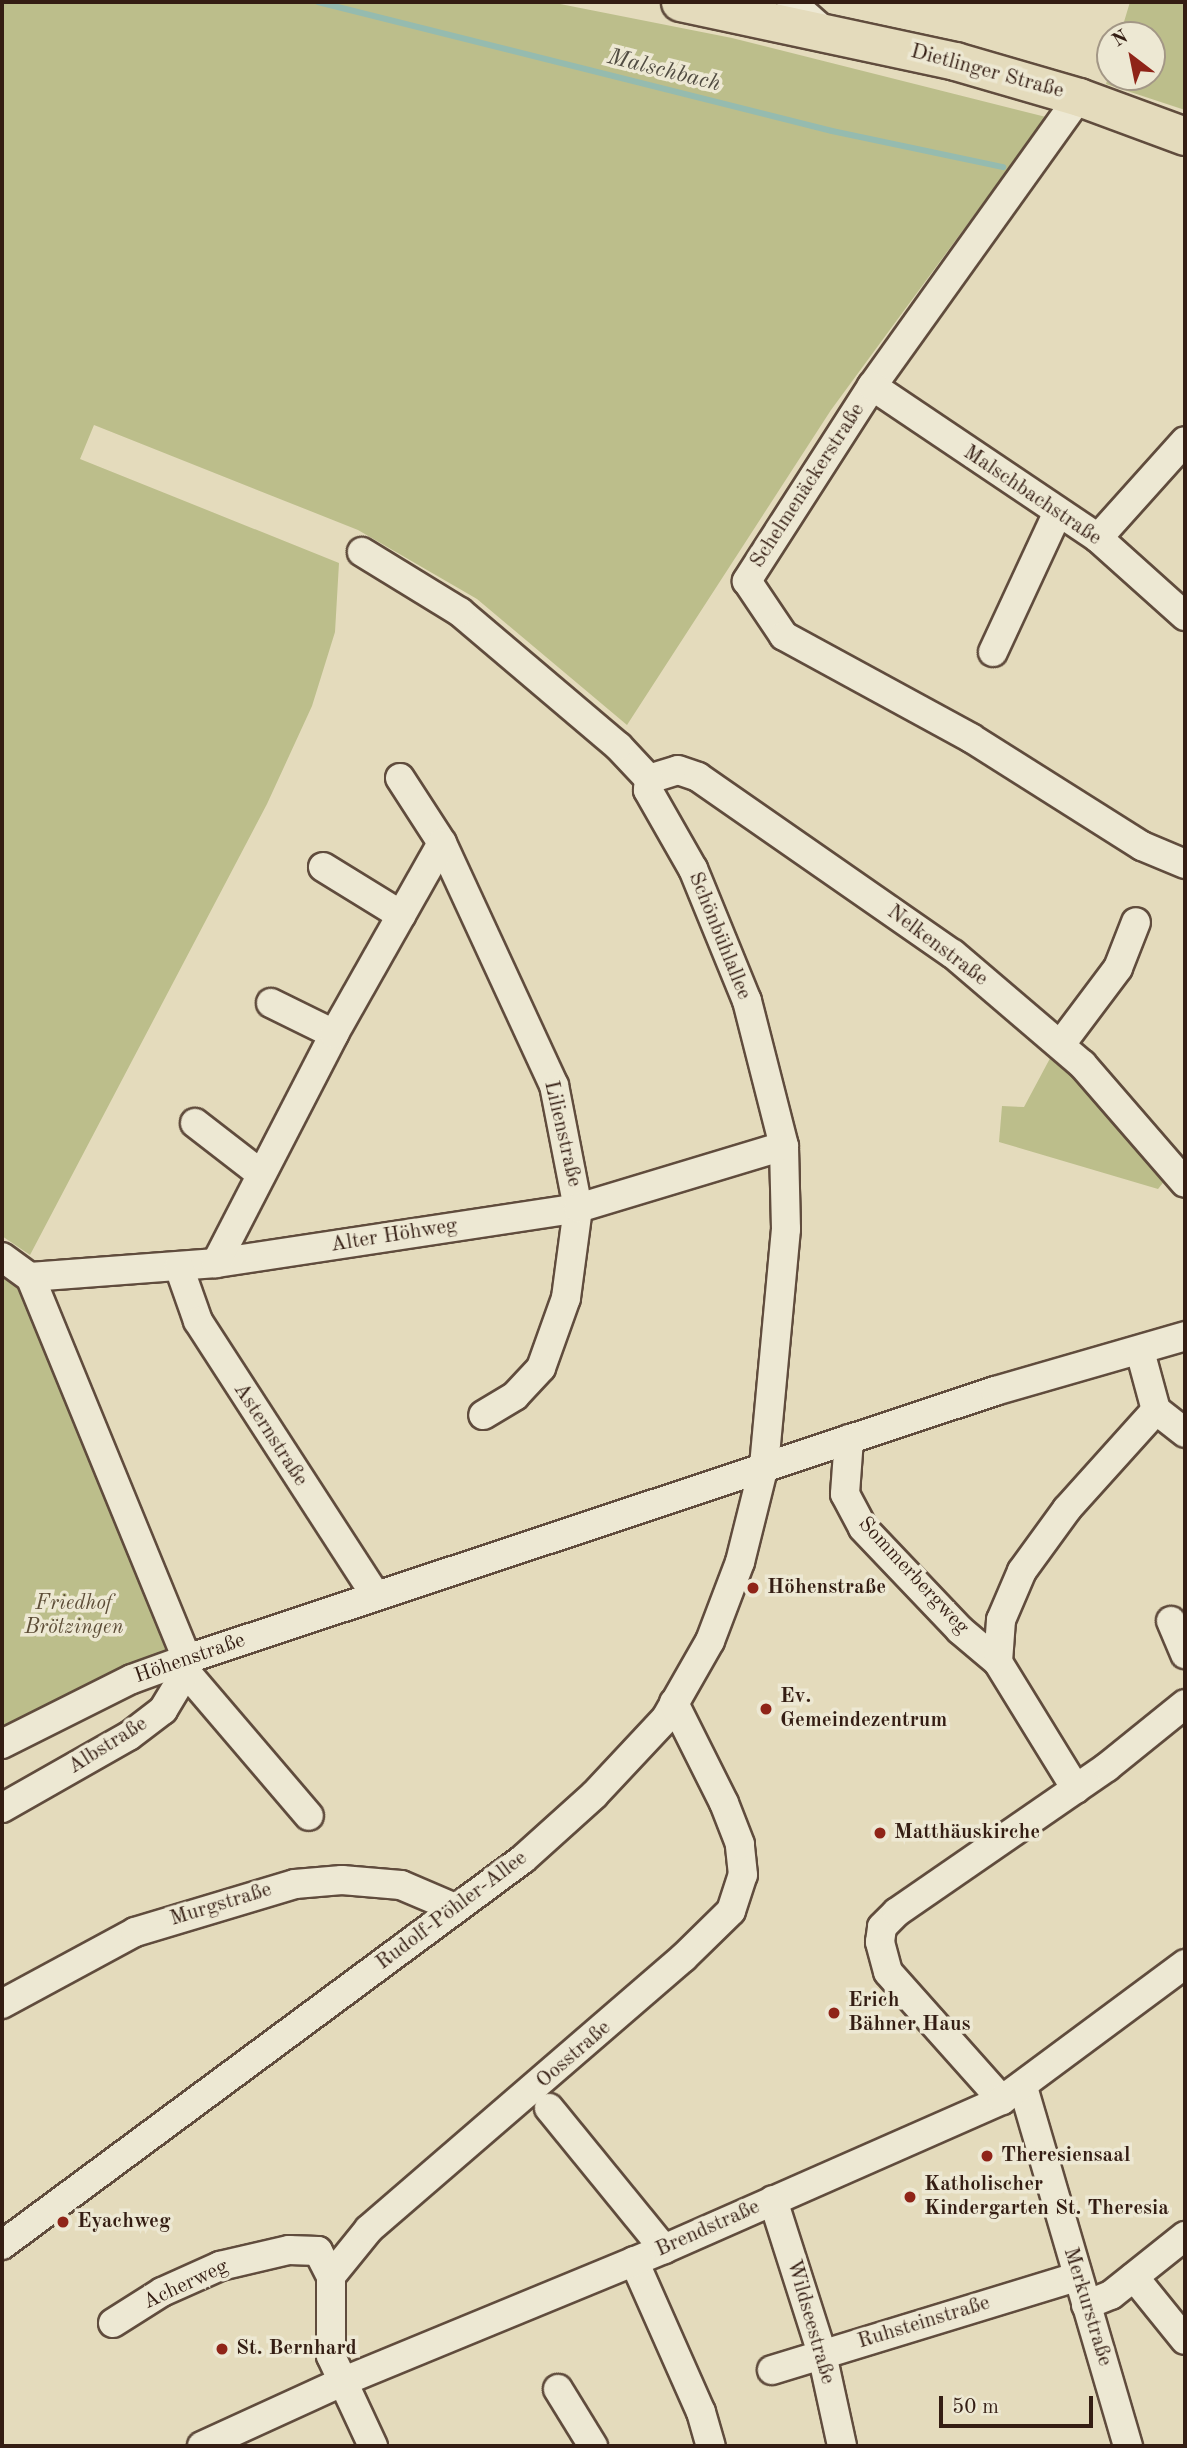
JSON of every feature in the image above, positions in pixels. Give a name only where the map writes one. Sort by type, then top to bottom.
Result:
[{"type":"main road","name":"Dietlinger Straße","points":[[680,2],[955,61],[1079,97],[1185,136]]},
{"type":"street","name":"Dietlinger Straße","points":[[791,2],[825,32]]},
{"type":"street","name":"Schelmenäckerstraße","points":[[1079,97],[872,386],[747,582],[785,636],[971,738],[1142,846],[1185,864]]},
{"type":"street","name":"Malschbachstraße","points":[[872,386],[1057,514],[1098,538],[1185,616]]},
{"type":"street","points":[[1098,538],[1185,441]]},
{"type":"street","points":[[993,652],[1057,514]]},
{"type":"street","name":"Schönbühlallee","points":[[362,552],[460,612],[618,746],[649,779],[648,790],[693,869],[747,1001],[784,1146],[786,1229],[764,1466]]},
{"type":"street","name":"Nelkenstraße","points":[[649,779],[678,770],[698,777],[953,954],[1061,1044],[1185,1183]]},
{"type":"street","name":"Lilienstraße","points":[[400,778],[442,843],[554,1085],[578,1208],[566,1298],[541,1368],[515,1396],[483,1415]]},
{"type":"street","points":[[216,1263],[334,1034],[442,843]]},
{"type":"street","points":[[323,867],[401,915]]},
{"type":"street","points":[[1061,1044],[1118,968],[1136,922]]},
{"type":"street","points":[[271,1003],[334,1034]]},
{"type":"street","points":[[195,1124],[261,1174]]},
{"type":"street","name":"Alter Höhweg","points":[[30,1277],[216,1263],[578,1208],[784,1146]]},
{"type":"street","points":[[2,1257],[30,1277],[186,1665],[309,1816]]},
{"type":"street","name":"Asternstraße","points":[[179,1267],[198,1321],[374,1595]]},
{"type":"street","name":"Höhenstraße","points":[[2,1744],[132,1679],[186,1665],[374,1595],[995,1391],[1185,1336]]},
{"type":"street","points":[[1140,1351],[1156,1410],[1185,1433]]},
{"type":"street","points":[[998,1662],[1001,1620],[1022,1571],[1067,1509],[1156,1410]]},
{"type":"street","name":"Sommerbergweg","points":[[849,1439],[845,1494],[863,1528],[960,1630],[998,1662],[1076,1789]]},
{"type":"street","name":"Rudolf-Pöhler-Allee","points":[[2,2245],[523,1859],[594,1795],[674,1703],[710,1641],[740,1562],[764,1466]]},
{"type":"street","points":[[1171,1621],[1185,1654]]},
{"type":"street","name":"Albstraße","points":[[2,1808],[129,1736],[163,1710],[186,1665]]},
{"type":"street","name":"Oosstraße","points":[[331,2276],[369,2229],[653,1985],[731,1911],[743,1875],[740,1844],[719,1792],[674,1703]]},
{"type":"street","points":[[1013,2094],[888,1972],[880,1942],[882,1927],[897,1912],[1076,1789],[1185,1704]]},
{"type":"street","name":"Murgstraße","points":[[2,2004],[135,1932],[295,1884],[342,1880],[401,1885],[455,1908]]},
{"type":"street","name":"Brendstraße","points":[[193,2444],[280,2405],[664,2249],[1013,2094],[1185,1964]]},
{"type":"street","name":"Merkurstraße","points":[[1013,2094],[1077,2277],[1128,2446]]},
{"type":"street","points":[[549,2108],[664,2249]]},
{"type":"street","name":"Wildseestraße","points":[[773,2200],[822,2354],[842,2446]]},
{"type":"street","points":[[1086,2305],[1111,2295],[1185,2236]]},
{"type":"street","name":"Acherweg","points":[[113,2323],[162,2292],[220,2266],[289,2249],[318,2251],[331,2276]]},
{"type":"street","points":[[635,2260],[701,2412],[711,2446]]},
{"type":"street","points":[[331,2276],[328,2339],[373,2446]]},
{"type":"street","name":"Ruhsteinstraße","points":[[772,2370],[1077,2277]]},
{"type":"street","points":[[1134,2277],[1185,2340]]},
{"type":"street","points":[[558,2389],[593,2446]]},
{"type":"green space","points":[[2,2],[550,2],[732,38],[1046,117],[831,410],[627,725],[477,599],[358,530],[94,425],[80,459],[339,563],[335,632],[312,706],[267,804],[30,1255],[2,1236]]},
{"type":"green space","points":[[1130,2],[1185,2],[1185,110],[1127,91],[1166,91],[1166,21],[1124,21]]},
{"type":"green space","points":[[1055,1049],[1166,1179],[1158,1189],[999,1142],[1002,1106],[1024,1107]]},
{"type":"green space","name":"Friedhof Brötzingen","points":[[2,1271],[18,1283],[167,1651],[2,1735]]},
{"type":"waterway","name":"Malschbach","points":[[318,2],[832,131],[1003,167]]},
{"type":"place","name":"Höhenstraße","points":[[753,1588]]},
{"type":"place","name":"Ev. Gemeindezentrum","points":[[766,1709]]},
{"type":"place","name":"Matthäuskirche","points":[[880,1833]]},
{"type":"place","name":"Erich Bähner Haus","points":[[834,2013]]},
{"type":"place","name":"Theresiensaal","points":[[987,2156]]},
{"type":"place","name":"Katholischer Kindergarten St. Theresia","points":[[910,2197]]},
{"type":"place","name":"Eyachweg","points":[[63,2222]]},
{"type":"place","name":"St. Bernhard","points":[[222,2349]]}]
